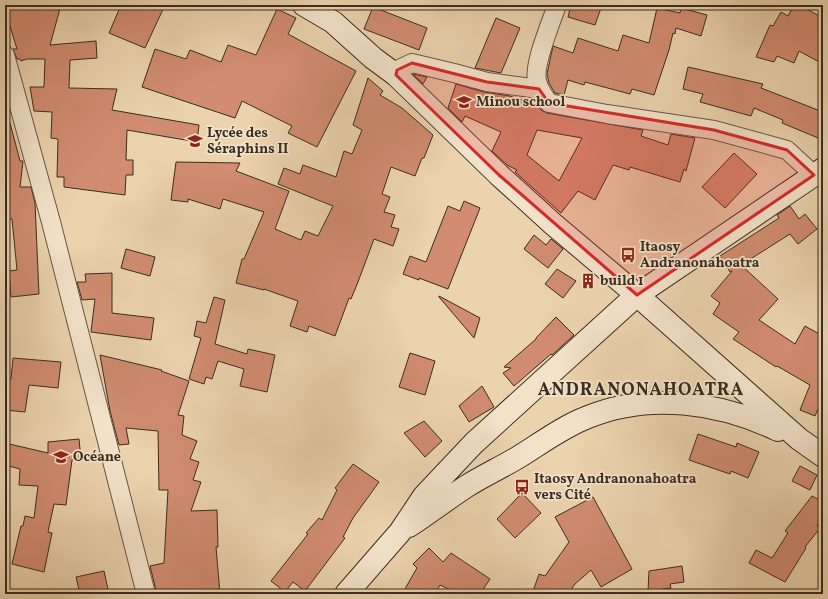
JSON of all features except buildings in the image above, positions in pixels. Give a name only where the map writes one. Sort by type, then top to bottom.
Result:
[{"type":"street","points":[[304,5],[334,22],[373,58],[396,75],[499,175],[553,224],[637,295],[799,439],[823,456]]},
{"type":"street","points":[[346,594],[400,532],[424,496],[474,443],[637,295],[818,172],[787,150],[714,130],[608,114],[549,103],[539,89],[536,79],[539,57],[556,5]]},
{"type":"street","points":[[5,55],[53,229],[146,594]]},
{"type":"street","points":[[396,75],[397,70],[412,63],[488,82],[539,89]]},
{"type":"street","points":[[400,532],[467,486],[561,430],[587,417],[612,409],[638,404],[662,402],[709,407],[755,419],[799,439]]},
{"type":"highlighted area","points":[[412,63],[487,82],[539,89],[549,103],[714,130],[787,150],[814,175],[637,295],[499,175],[396,75],[397,70]]},
{"type":"place","name":"Minou school","points":[[464,102]]},
{"type":"place","name":"Lycée des Séraphins II","points":[[195,141]]},
{"type":"place","name":"Itaosy Andranonahoatra","points":[[628,255]]},
{"type":"place","name":"build 1","points":[[588,281]]},
{"type":"place","name":"Océane","points":[[61,457]]},
{"type":"place","name":"Itaosy Andranonahoatra vers Cité","points":[[522,487]]},
{"type":"district","name":"ANDRANONAHOATRA","points":[[641,390]]}]
